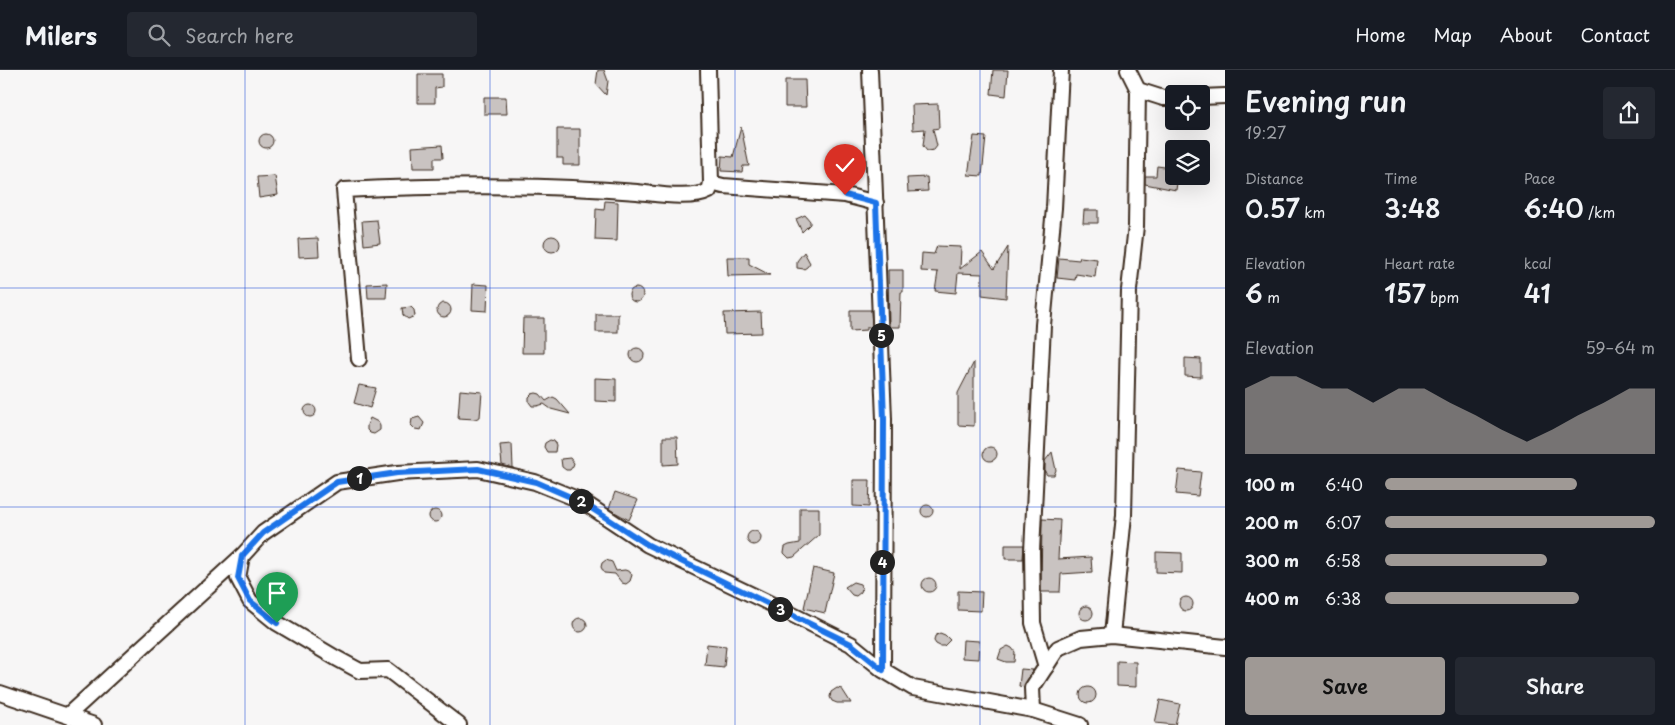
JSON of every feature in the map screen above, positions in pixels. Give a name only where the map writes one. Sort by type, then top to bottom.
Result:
[{"type":"street","points":[[359,359],[344,190],[422,186],[534,186],[702,194],[709,190],[711,183],[708,70]]},
{"type":"street","points":[[870,70],[884,419],[883,670]]},
{"type":"street","points":[[1046,667],[1033,623],[1032,551],[1043,325],[1054,208],[1061,70]]},
{"type":"street","points":[[1112,635],[1124,515],[1129,290],[1136,226],[1138,90],[1128,70]]},
{"type":"street","points":[[1138,90],[1165,98]]},
{"type":"street","points":[[1210,96],[1225,96]]},
{"type":"street","points":[[711,183],[723,186],[845,195],[876,203]]},
{"type":"street","points":[[68,715],[242,556],[263,533],[337,482],[397,473],[478,469],[536,482],[582,502],[648,545],[851,644],[883,670],[913,688],[1033,710],[1080,725]]},
{"type":"street","points":[[242,556],[238,578],[250,601],[277,623],[360,671],[388,670],[459,725]]},
{"type":"street","points":[[1033,710],[1032,688],[1058,648],[1081,638],[1112,635],[1225,647]]},
{"type":"street","points":[[0,693],[94,725]]},
{"type":"building","points":[[598,70],[604,70],[608,81],[606,95],[596,84]]},
{"type":"building","points":[[993,70],[1008,70],[1006,96],[991,94]]},
{"type":"building","points":[[418,74],[442,74],[442,87],[435,88],[435,103],[418,103]]},
{"type":"building","points":[[785,80],[805,80],[806,107],[785,107]]},
{"type":"building","points":[[484,97],[506,97],[507,114],[484,114]]},
{"type":"building","points":[[938,104],[939,128],[933,129],[937,146],[934,150],[927,151],[923,146],[925,129],[913,130],[912,105]]},
{"type":"building","points":[[741,127],[749,166],[743,166],[742,172],[721,171],[722,156],[733,157]]},
{"type":"building","points":[[557,129],[580,129],[580,165],[563,165],[563,158],[557,158]]},
{"type":"building","points":[[266,134],[271,136],[273,141],[271,146],[266,148],[261,146],[259,141],[261,136]]},
{"type":"building","points":[[974,136],[986,137],[982,176],[968,175]]},
{"type":"building","points":[[442,145],[443,158],[434,158],[434,168],[413,168],[412,147]]},
{"type":"building","points":[[1157,166],[1165,167],[1165,185],[1177,185],[1176,190],[1145,184],[1145,176],[1156,176]]},
{"type":"building","points":[[275,176],[278,195],[259,198],[257,177]]},
{"type":"building","points":[[927,177],[928,191],[908,192],[907,178]]},
{"type":"building","points":[[605,201],[618,202],[617,241],[595,240],[596,209],[604,210]]},
{"type":"building","points":[[1084,210],[1098,210],[1098,223],[1083,223]]},
{"type":"building","points":[[805,215],[810,224],[802,232],[796,219]]},
{"type":"building","points":[[377,220],[380,243],[364,245],[362,221]]},
{"type":"building","points":[[549,236],[555,236],[560,241],[558,250],[549,252],[544,247],[544,241]]},
{"type":"building","points":[[318,238],[319,256],[299,257],[298,239]]},
{"type":"building","points":[[937,246],[961,247],[960,269],[982,252],[994,269],[1008,247],[1006,298],[982,295],[982,274],[958,273],[956,293],[935,291],[938,272],[921,271],[922,253],[934,254]]},
{"type":"building","points":[[804,252],[810,263],[804,269],[797,268],[797,261]]},
{"type":"building","points":[[727,257],[749,257],[749,264],[770,275],[728,276]]},
{"type":"building","points":[[1080,257],[1097,259],[1095,277],[1076,274],[1075,280],[1057,278],[1059,258],[1079,260]]},
{"type":"building","points":[[888,270],[903,270],[900,327],[889,327]]},
{"type":"building","points":[[387,283],[386,298],[368,298],[367,284]]},
{"type":"building","points":[[473,284],[488,285],[487,311],[472,310]]},
{"type":"building","points":[[636,288],[641,290],[643,295],[641,300],[636,302],[631,300],[629,295],[631,290]]},
{"type":"building","points":[[444,303],[449,305],[451,310],[449,315],[444,317],[439,315],[437,310],[439,305]]},
{"type":"building","points":[[411,307],[414,310],[415,316],[408,319],[403,315],[402,308]]},
{"type":"building","points":[[850,310],[871,310],[872,327],[867,327],[867,330],[850,331]]},
{"type":"building","points":[[761,312],[762,333],[725,334],[724,313]]},
{"type":"building","points":[[596,314],[618,314],[618,332],[596,332]]},
{"type":"building","points":[[523,318],[544,318],[544,353],[522,353]]},
{"type":"building","points":[[637,348],[642,350],[644,355],[642,360],[637,362],[632,360],[630,355],[632,350]]},
{"type":"building","points":[[1185,358],[1201,359],[1201,377],[1185,376]]},
{"type":"building","points":[[974,362],[974,426],[958,425],[958,393]]},
{"type":"building","points":[[595,378],[616,379],[616,402],[595,401]]},
{"type":"building","points":[[359,385],[376,388],[370,408],[354,403]]},
{"type":"building","points":[[460,390],[482,392],[480,417],[475,419],[458,418]]},
{"type":"building","points":[[536,393],[540,394],[546,401],[553,397],[557,399],[570,414],[551,409],[544,404],[532,406],[529,402],[529,397]]},
{"type":"building","points":[[308,405],[312,405],[316,411],[312,417],[308,417],[304,413],[304,409]]},
{"type":"building","points":[[419,417],[424,423],[421,430],[415,429],[411,425],[412,419]]},
{"type":"building","points":[[370,418],[378,422],[380,426],[380,430],[374,434],[367,430]]},
{"type":"building","points":[[663,437],[677,437],[678,464],[663,465]]},
{"type":"building","points":[[550,440],[554,441],[556,445],[555,452],[547,452],[544,447],[545,443]]},
{"type":"building","points":[[512,444],[513,468],[502,465],[500,445]]},
{"type":"building","points":[[990,447],[995,449],[997,454],[995,459],[990,461],[985,459],[983,454],[985,449]]},
{"type":"building","points":[[1052,452],[1056,470],[1054,475],[1047,475],[1045,472],[1045,461]]},
{"type":"building","points":[[570,458],[574,463],[573,466],[570,470],[566,470],[562,467],[561,459]]},
{"type":"building","points":[[1179,470],[1201,472],[1198,496],[1176,494]]},
{"type":"building","points":[[853,480],[870,480],[869,507],[853,506]]},
{"type":"building","points":[[615,492],[638,500],[629,520],[609,509]]},
{"type":"building","points":[[925,505],[929,505],[933,511],[929,517],[925,517],[921,513],[921,509]]},
{"type":"building","points":[[800,508],[819,508],[819,535],[794,557],[789,558],[784,553],[785,547],[800,543]]},
{"type":"building","points":[[433,510],[437,510],[441,516],[437,522],[433,522],[429,518],[429,514]]},
{"type":"building","points":[[1042,519],[1060,520],[1058,559],[1091,557],[1092,572],[1061,574],[1060,592],[1041,592]]},
{"type":"building","points":[[754,531],[759,533],[761,538],[759,543],[754,545],[749,543],[747,538],[749,533]]},
{"type":"building","points":[[1005,545],[1024,545],[1023,559],[1005,559]]},
{"type":"building","points":[[1156,552],[1182,553],[1182,573],[1156,572]]},
{"type":"building","points":[[606,560],[612,562],[616,571],[625,570],[630,572],[632,575],[630,581],[626,584],[622,583],[615,574],[604,573],[601,567],[602,563]]},
{"type":"building","points":[[813,568],[834,573],[825,613],[804,608]]},
{"type":"building","points":[[926,578],[932,578],[936,585],[932,592],[926,592],[922,588],[922,582]]},
{"type":"building","points":[[853,582],[860,584],[862,588],[861,592],[856,596],[852,595],[845,587]]},
{"type":"building","points":[[958,591],[982,592],[981,611],[958,610]]},
{"type":"building","points":[[1183,597],[1189,597],[1193,604],[1189,611],[1183,611],[1179,607],[1179,601]]},
{"type":"building","points":[[1086,606],[1091,608],[1093,613],[1091,618],[1086,620],[1081,618],[1079,613],[1081,608]]},
{"type":"building","points":[[577,618],[583,618],[587,625],[583,632],[577,632],[573,628],[573,622]]},
{"type":"building","points":[[940,633],[950,640],[944,646],[936,644],[934,641],[935,636]]},
{"type":"building","points":[[963,640],[979,641],[978,659],[962,658]]},
{"type":"building","points":[[707,644],[726,646],[724,667],[705,665]]},
{"type":"building","points":[[1008,646],[1015,652],[1014,662],[998,659],[1001,650]]},
{"type":"building","points":[[1117,661],[1136,662],[1136,687],[1117,686]]},
{"type":"building","points":[[1021,669],[1033,670],[1024,687],[1019,686]]},
{"type":"building","points":[[1088,687],[1096,695],[1088,703],[1080,695]]},
{"type":"building","points":[[837,688],[842,689],[851,703],[832,701],[830,697],[831,692]]},
{"type":"building","points":[[1160,700],[1180,704],[1175,725],[1155,723]]},
{"type":"route","points":[[277,623],[250,601],[238,578],[242,556],[263,533],[337,482],[397,473],[478,469],[536,482],[582,502],[648,545],[851,644],[883,670],[884,419],[876,203],[845,195]]}]
